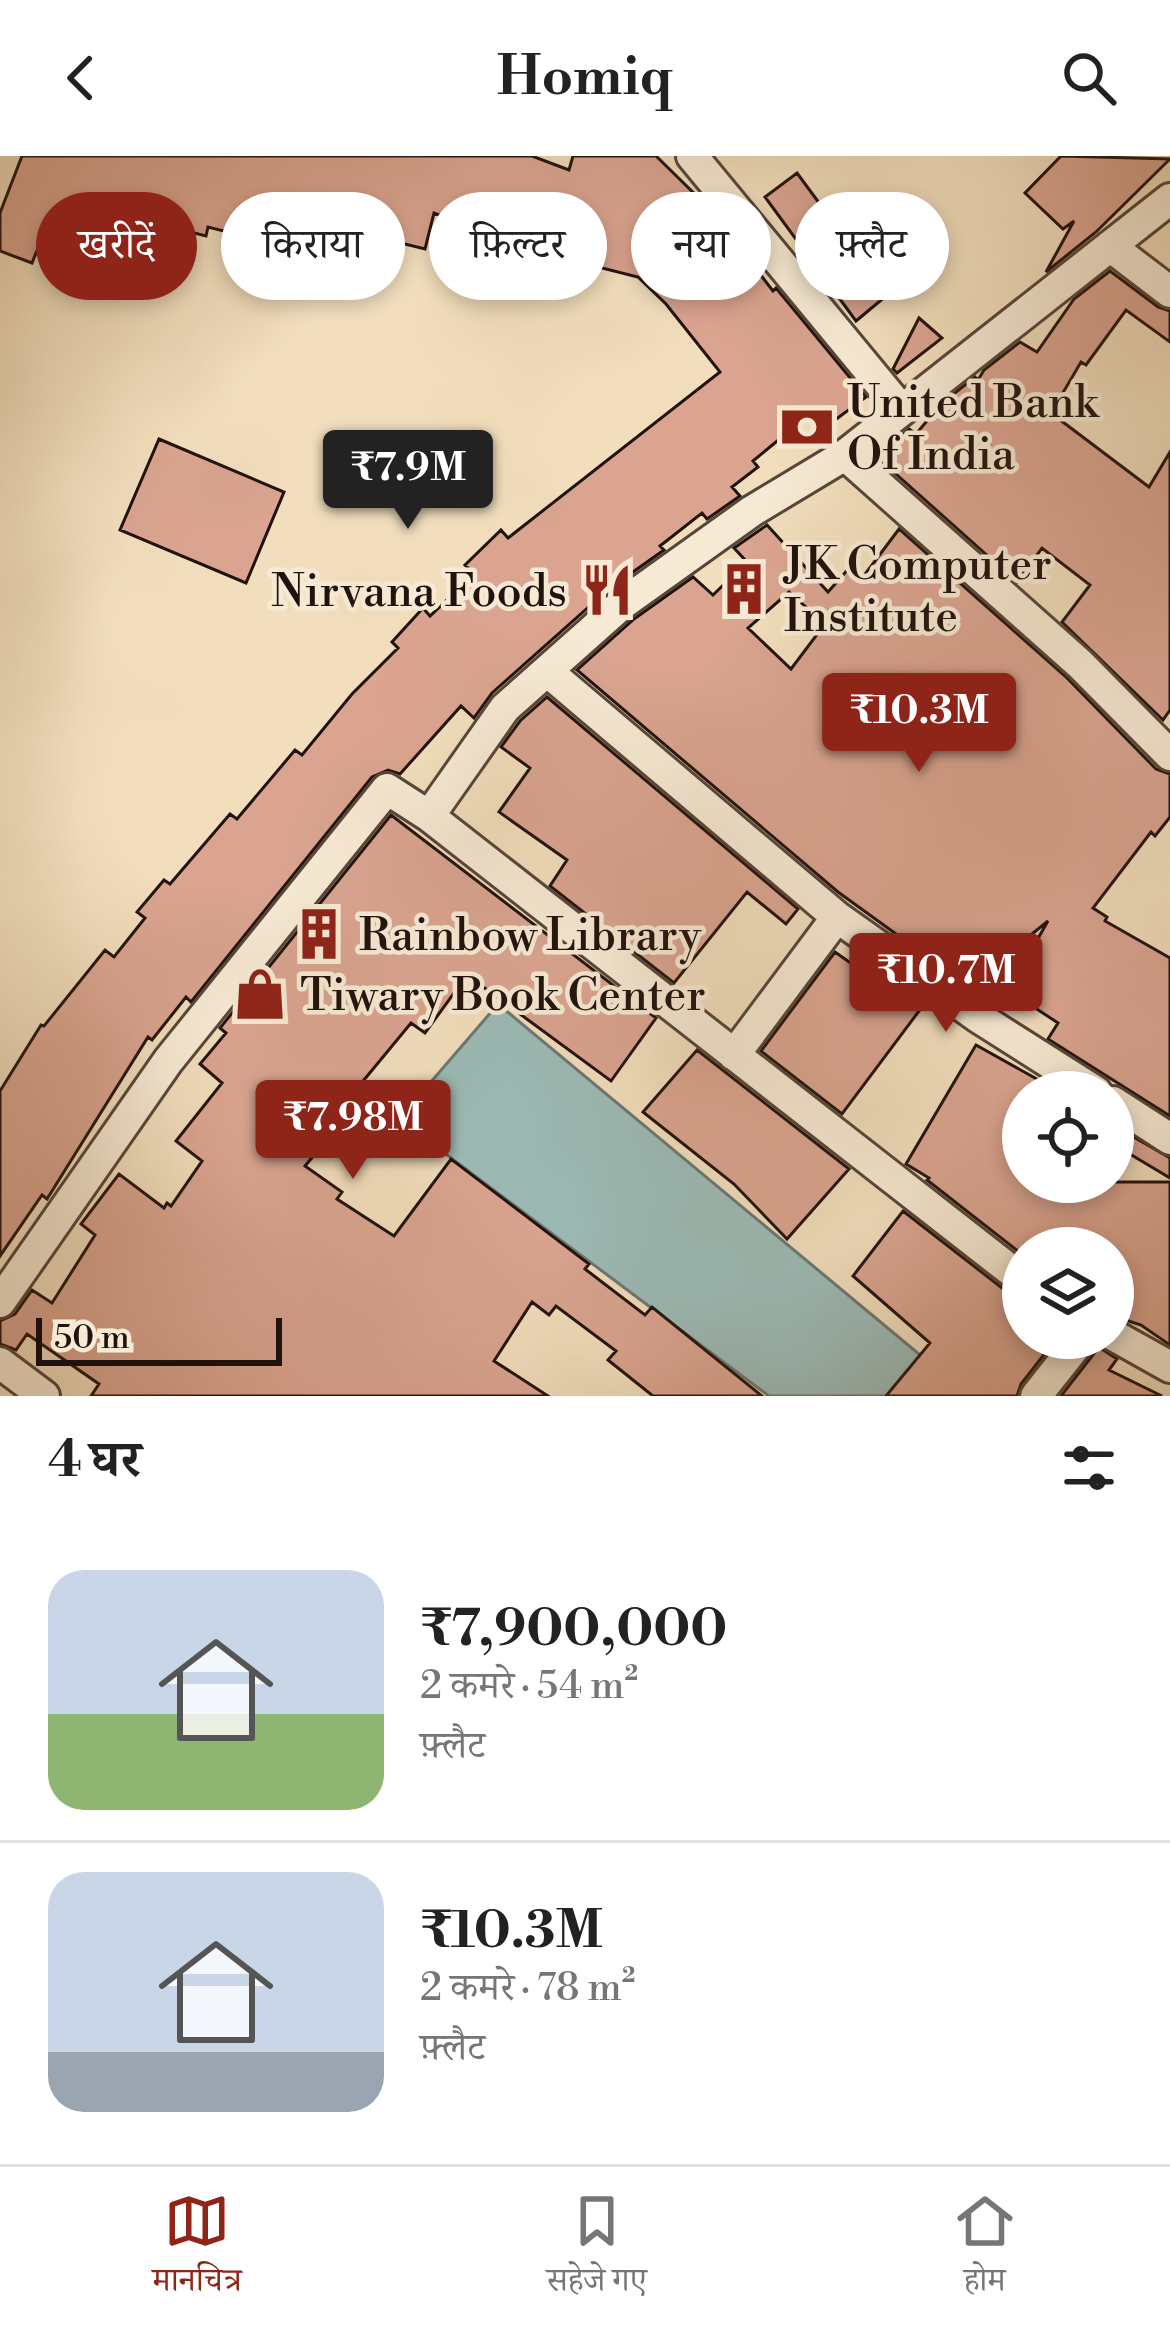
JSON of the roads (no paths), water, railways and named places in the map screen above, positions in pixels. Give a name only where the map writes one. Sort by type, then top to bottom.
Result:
[{"type":"street","points":[[692,156],[900,408]]},
{"type":"street","points":[[429,816],[505,708],[622,604],[752,512],[845,455],[1170,199]]},
{"type":"street","points":[[1110,246],[1170,292]]},
{"type":"street","points":[[845,455],[1080,664],[1169,753]]},
{"type":"street","points":[[547,671],[837,917],[1063,1071]]},
{"type":"street","points":[[0,1302],[167,1061],[387,789],[429,816],[1002,1264]]},
{"type":"street","points":[[734,1055],[837,917]]},
{"type":"street","points":[[1134,1116],[1170,1139]]},
{"type":"street","points":[[1134,1347],[1170,1367]]},
{"type":"street","points":[[1036,1396],[1065,1359]]},
{"type":"street","points":[[0,1363],[44,1396]]},
{"type":"water","points":[[498,1004],[931,1364],[907,1396],[769,1396],[399,1119]]},
{"type":"place","name":"United Bank Of India","points":[[807,427]]},
{"type":"place","name":"JK Computer Institute","points":[[744,589]]},
{"type":"place","name":"Nirvana Foods","points":[[607,590]]},
{"type":"place","name":"Rainbow Library","points":[[319,934]]},
{"type":"place","name":"Tiwary Book Center","points":[[260,994]]}]
